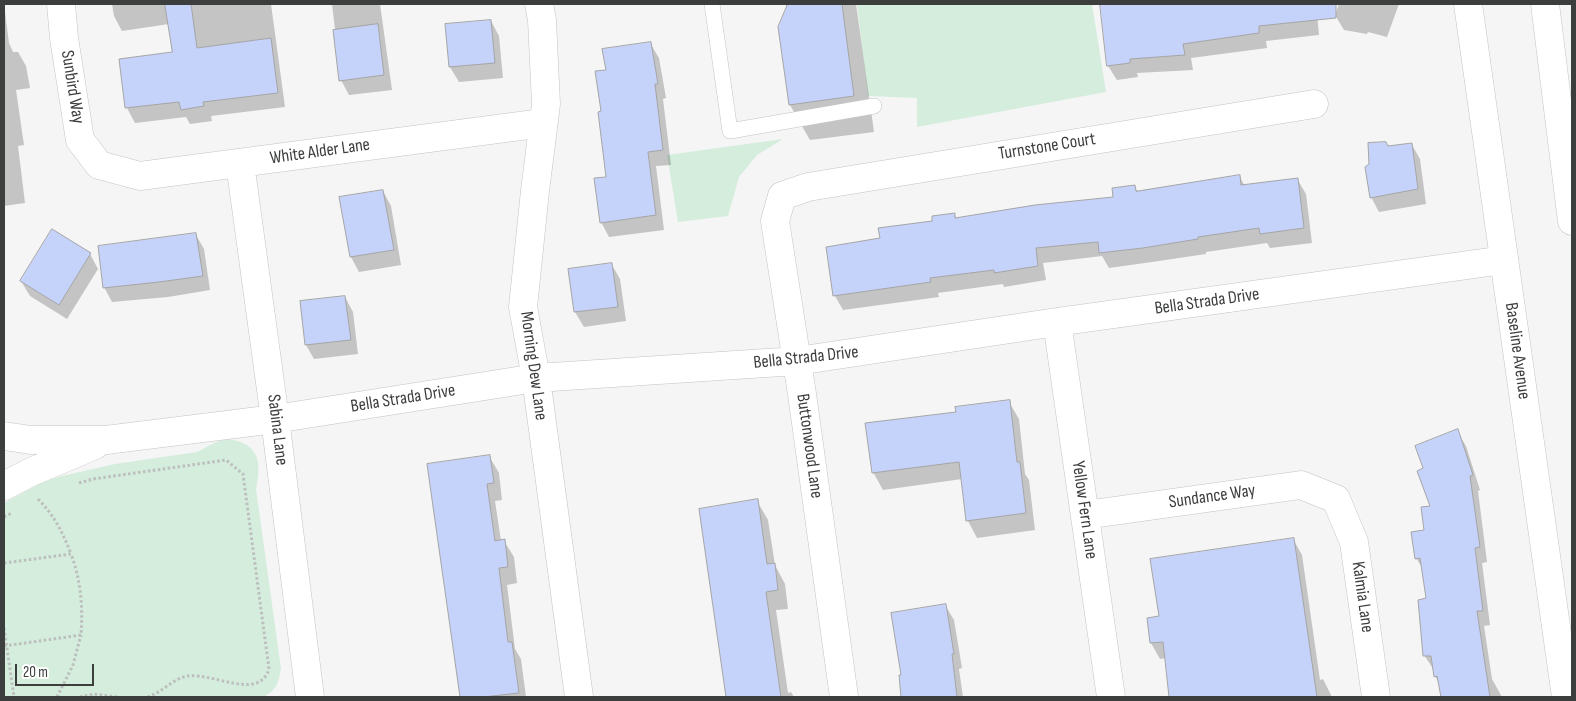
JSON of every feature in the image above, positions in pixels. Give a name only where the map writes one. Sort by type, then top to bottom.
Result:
[{"type":"street","name":"Sunbird Way","points":[[61,4],[64,38],[80,140],[99,164]]},
{"type":"street","name":"Morning Dew Lane","points":[[539,4],[542,20],[546,104],[523,307],[536,378],[579,697]]},
{"type":"street","name":"Baseline Avenue","points":[[1468,4],[1566,697]]},
{"type":"street","points":[[1545,4],[1572,221]]},
{"type":"street","name":"Turnstone Court","points":[[782,196],[808,187],[1314,104]]},
{"type":"street","name":"White Alder Lane","points":[[99,164],[140,176],[543,123]]},
{"type":"street","name":"Sabina Lane","points":[[240,163],[276,419],[310,697]]},
{"type":"street","name":"Buttonwood Lane","points":[[782,196],[775,221],[797,361],[844,697]]},
{"type":"street","name":"Bella Strada Drive","points":[[4,436],[31,440],[106,440],[276,419],[536,378],[797,361],[1057,322],[1504,260]]},
{"type":"street","name":"Yellow Fern Lane","points":[[1057,322],[1111,697]]},
{"type":"street","name":"Bella Strada Drive","points":[[4,486],[29,473],[106,440]]},
{"type":"street","name":"Sundance Way","points":[[1085,515],[1301,485],[1336,499]]},
{"type":"street","name":"Kalmia Lane","points":[[1336,499],[1354,542],[1376,697]]},
{"type":"lane","points":[[712,4],[730,131],[874,106]]},
{"type":"path","points":[[72,485],[93,479],[226,460],[243,474],[269,669],[267,678],[255,688],[245,689],[199,676],[186,676],[153,696],[147,697]]},
{"type":"path","points":[[33,501],[44,496]]},
{"type":"path","points":[[38,499],[53,516],[61,530],[71,554],[80,589],[81,635],[73,665],[57,697]]},
{"type":"path","points":[[4,517],[17,510]]},
{"type":"path","points":[[4,563],[71,554]]},
{"type":"path","points":[[4,628],[5,646],[14,697]]},
{"type":"path","points":[[5,646],[81,635]]},
{"type":"path","points":[[80,697],[94,694],[117,697]]},
{"type":"green space","points":[[857,4],[1092,4],[1106,92],[917,127],[917,98],[868,96]]},
{"type":"green space","points":[[783,139],[757,155],[739,177],[728,216],[678,222],[667,155]]},
{"type":"green space","points":[[228,439],[238,441],[252,449],[258,462],[259,470],[256,489],[281,669],[274,689],[263,697],[4,697],[4,503],[45,481],[62,476],[115,464],[197,452],[216,442]]},
{"type":"building","points":[[165,4],[191,4],[197,48],[271,38],[278,93],[203,102],[204,106],[181,110],[179,102],[125,108],[119,59],[172,52]]},
{"type":"building","points":[[788,4],[842,4],[854,96],[789,105],[778,27]]},
{"type":"building","points":[[1100,4],[1336,4],[1336,18],[1259,26],[1259,33],[1183,44],[1185,55],[1130,59],[1130,63],[1107,66]]},
{"type":"building","points":[[491,20],[495,63],[449,67],[445,24]]},
{"type":"building","points":[[378,24],[384,75],[339,81],[333,30]]},
{"type":"building","points":[[651,42],[658,84],[655,84],[663,150],[648,152],[656,215],[600,223],[594,178],[606,177],[598,112],[601,111],[595,71],[606,70],[602,49]]},
{"type":"building","points":[[1386,142],[1388,146],[1412,143],[1418,189],[1370,198],[1365,167],[1369,164],[1368,143]]},
{"type":"building","points":[[1240,175],[1241,185],[1298,178],[1304,228],[1260,234],[1259,228],[1143,248],[1099,253],[1098,242],[1036,248],[1038,266],[994,273],[994,270],[930,278],[931,282],[833,296],[826,247],[880,238],[878,228],[932,221],[932,216],[955,213],[955,218],[1035,205],[1113,197],[1112,188],[1135,185],[1136,191]]},
{"type":"building","points":[[383,190],[394,250],[350,257],[339,197]]},
{"type":"building","points":[[52,229],[91,253],[59,305],[20,281]]},
{"type":"building","points":[[196,233],[203,276],[103,288],[98,246]]},
{"type":"building","points":[[612,263],[618,307],[574,312],[568,269]]},
{"type":"building","points":[[345,296],[351,340],[305,345],[300,301]]},
{"type":"building","points":[[1010,400],[1017,462],[1020,462],[1026,513],[966,521],[959,462],[872,473],[865,423],[956,412],[955,407]]},
{"type":"building","points":[[1458,429],[1473,475],[1470,476],[1480,547],[1475,548],[1483,611],[1477,611],[1490,697],[1441,697],[1437,676],[1434,677],[1431,656],[1423,656],[1418,600],[1426,598],[1420,558],[1415,559],[1411,532],[1424,530],[1421,507],[1430,506],[1417,471],[1423,468],[1415,446]]},
{"type":"building","points":[[490,455],[494,483],[487,484],[495,541],[505,539],[508,567],[499,568],[508,642],[512,642],[519,693],[483,697],[460,697],[427,464]]},
{"type":"building","points":[[758,499],[767,564],[775,563],[778,590],[766,592],[781,697],[726,697],[699,509]]},
{"type":"building","points":[[1294,538],[1317,697],[1169,697],[1163,642],[1150,643],[1147,618],[1159,616],[1150,559]]},
{"type":"building","points":[[946,604],[954,654],[952,654],[957,697],[901,697],[899,675],[901,675],[891,613]]}]
